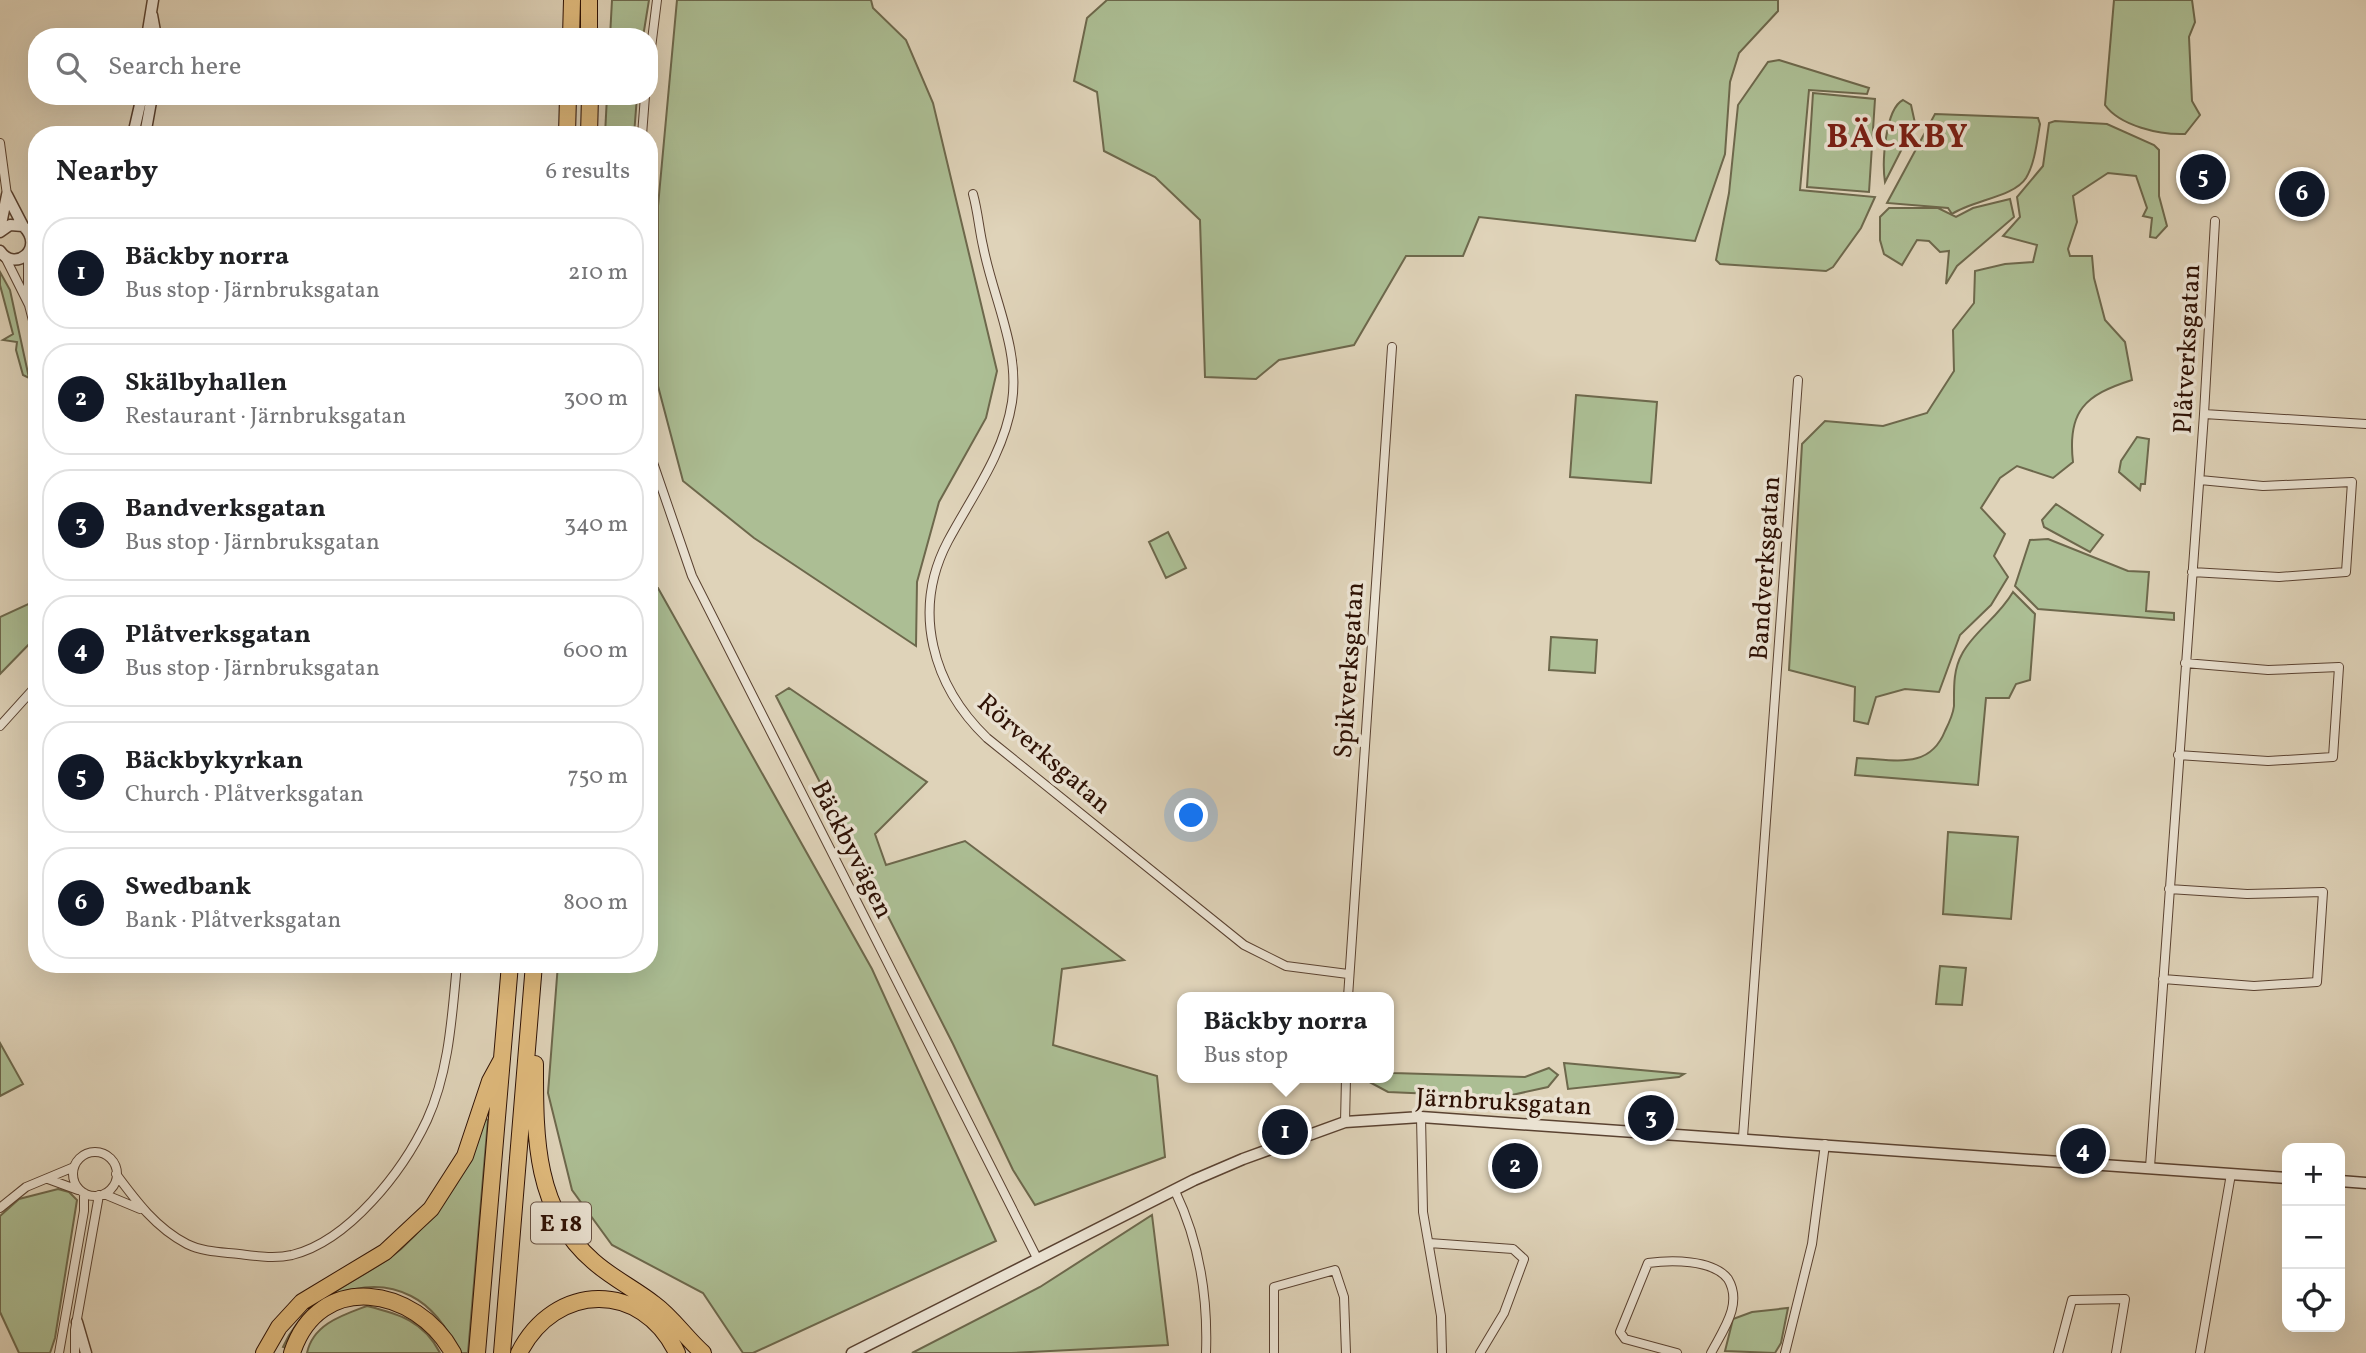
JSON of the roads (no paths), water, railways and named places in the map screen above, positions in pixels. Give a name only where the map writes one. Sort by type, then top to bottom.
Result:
[{"type":"highway","points":[[571,28],[572,0]]},
{"type":"highway","points":[[589,0],[589,28]]},
{"type":"highway","points":[[567,126],[568,105]]},
{"type":"highway","points":[[589,126],[590,105]]},
{"type":"highway","points":[[477,1353],[509,973]]},
{"type":"highway","name":"E 18","points":[[502,1353],[533,973]]},
{"type":"highway","name":"E 18","points":[[528,1036],[536,1050],[539,1164],[547,1195],[561,1223],[590,1259],[655,1305],[704,1353]]},
{"type":"highway","points":[[264,1353],[289,1314],[385,1252],[431,1209],[465,1156],[490,1081],[502,1059]]},
{"type":"highway","points":[[274,1353],[293,1317],[317,1294]]},
{"type":"highway","points":[[292,1353],[304,1327],[314,1316],[341,1301],[371,1296],[393,1300],[414,1309],[437,1329],[453,1353]]},
{"type":"highway","points":[[519,1353],[532,1332],[555,1311],[583,1300],[598,1298],[613,1300],[641,1311],[664,1331],[677,1353]]},
{"type":"street","points":[[150,28],[153,0]]},
{"type":"street","points":[[654,28],[657,0]]},
{"type":"street","points":[[152,15],[156,28]]},
{"type":"street","points":[[135,126],[140,105]]},
{"type":"street","points":[[147,126],[150,105]]},
{"type":"street","points":[[643,126],[644,105]]},
{"type":"street","points":[[0,143],[6,195],[0,230]]},
{"type":"street","name":"Rörverksgatan","points":[[973,194],[983,246],[1010,347],[1013,398],[1000,448],[943,551],[931,592],[930,636],[949,692],[961,710],[987,738],[1244,945],[1286,965],[1319,973],[1348,974]]},
{"type":"street","points":[[6,195],[28,227]]},
{"type":"street","name":"Plåtverksgatan","points":[[2150,1167],[2200,480],[2215,221]]},
{"type":"street","points":[[0,230],[10,225],[28,228]]},
{"type":"street","points":[[2,255],[17,260],[28,253]]},
{"type":"street","points":[[2,255],[28,303]]},
{"type":"street","name":"Spikverksgatan","points":[[1348,992],[1392,347]]},
{"type":"street","name":"Bandverksgatan","points":[[1744,1137],[1798,380]]},
{"type":"street","points":[[2204,414],[2366,424]]},
{"type":"street","name":"Bäckbyvägen","points":[[658,477],[692,576],[1037,1258]]},
{"type":"street","points":[[2192,572],[2279,577],[2346,572],[2352,482],[2263,486],[2200,480]]},
{"type":"street","points":[[2178,755],[2268,761],[2333,757],[2339,667],[2268,670],[2185,663]]},
{"type":"street","points":[[0,726],[28,695]]},
{"type":"street","points":[[2163,979],[2254,986],[2317,982],[2323,892],[2254,894],[2169,889]]},
{"type":"street","points":[[0,1208],[26,1188],[75,1167],[84,1155],[98,1153],[112,1162],[116,1174],[143,1210],[178,1237],[198,1248],[271,1258],[291,1255],[309,1248],[351,1220],[391,1179],[427,1120],[440,1085],[449,1039],[456,973]]},
{"type":"street","points":[[1345,1122],[1346,1083]]},
{"type":"street","points":[[1421,1117],[1423,1212],[1441,1316],[1442,1353]]},
{"type":"street","name":"Järnbruksgatan","points":[[852,1353],[1037,1258],[1242,1158],[1345,1122],[1421,1117],[1744,1137],[2282,1178]]},
{"type":"street","points":[[1784,1353],[1812,1244],[1825,1144]]},
{"type":"street","points":[[60,1351],[84,1211],[82,1192],[74,1179],[75,1167]]},
{"type":"street","points":[[75,1353],[77,1322],[102,1195],[112,1187],[116,1174]]},
{"type":"street","points":[[2200,1353],[2231,1174]]},
{"type":"street","points":[[48,1179],[143,1210]]},
{"type":"street","points":[[2345,1181],[2366,1183]]},
{"type":"street","points":[[1175,1191],[1191,1226],[1202,1280],[1206,1353]]},
{"type":"street","points":[[1429,1244],[1513,1249],[1524,1259],[1504,1313],[1480,1353]]},
{"type":"street","points":[[1677,1353],[1625,1339],[1620,1332],[1648,1264],[1673,1261],[1706,1267],[1728,1279],[1735,1297],[1733,1308],[1711,1353]]},
{"type":"street","points":[[1274,1353],[1273,1287],[1335,1270],[1344,1297],[1346,1353]]},
{"type":"street","points":[[2058,1353],[2072,1300],[2125,1299],[2116,1353]]},
{"type":"street","points":[[77,1322],[86,1353]]},
{"type":"place","name":"Bäckbykyrkan","points":[[2203,177]]},
{"type":"place","name":"Swedbank","points":[[2302,194]]},
{"type":"place","name":"Bandverksgatan","points":[[1651,1118]]},
{"type":"place","name":"Bäckby norra","points":[[1285,1132]]},
{"type":"place","name":"Plåtverksgatan","points":[[2083,1151]]},
{"type":"place","name":"Skälbyhallen","points":[[1515,1166]]},
{"type":"district","name":"BÄCKBY","points":[[1898,135]]}]
